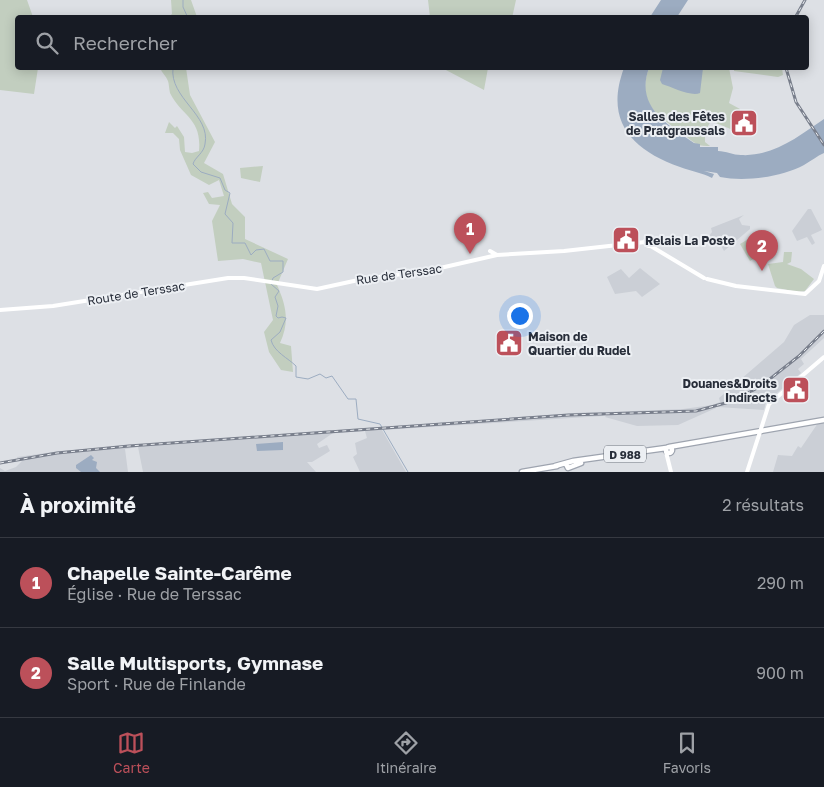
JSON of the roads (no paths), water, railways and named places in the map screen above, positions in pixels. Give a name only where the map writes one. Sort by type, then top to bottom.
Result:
[{"type":"main road","points":[[668,449],[676,445],[824,420]]},
{"type":"main road","name":"D 988","points":[[522,472],[587,460],[668,449]]},
{"type":"street","name":"Rue de Terssac","points":[[271,283],[317,289],[363,279],[428,272],[492,257],[497,254],[650,245],[706,279],[728,285],[800,294],[808,292],[818,282]]},
{"type":"street","points":[[492,257],[490,251],[497,254]]},
{"type":"street","points":[[824,266],[818,282],[824,283]]},
{"type":"street","name":"Route de Terssac","points":[[0,310],[53,306],[228,278],[271,283]]},
{"type":"street","points":[[748,472],[760,430],[771,402],[824,355]]},
{"type":"street","points":[[668,449],[671,472]]},
{"type":"water","points":[[661,0],[688,0],[678,15],[651,15]]},
{"type":"water","points":[[623,70],[649,70],[646,93],[656,113],[664,121],[694,143],[700,144],[700,147],[718,147],[718,151],[738,155],[753,155],[775,149],[824,119],[824,153],[804,165],[785,173],[741,179],[720,177],[717,173],[704,171],[714,174],[712,178],[663,160],[648,152],[636,142],[626,131],[620,118],[618,103],[619,87]]},
{"type":"water","points":[[662,70],[703,70],[700,93],[696,94],[687,93],[662,84],[660,80]]},
{"type":"water","points":[[283,442],[283,450],[257,451],[256,444]]},
{"type":"water","points":[[91,455],[94,458],[92,460],[97,462],[96,468],[100,472],[81,472],[76,468],[76,465]]},
{"type":"waterway","points":[[183,0],[183,7],[187,15]]},
{"type":"waterway","points":[[173,70],[173,79],[177,88],[202,124],[205,134],[204,147],[193,164],[201,172],[220,178],[225,190],[230,193],[225,214],[233,223],[232,243],[245,243],[251,255],[256,250],[264,249],[270,261],[283,261],[283,272],[273,278],[271,284],[279,291],[275,297],[278,306],[276,316],[278,318],[286,318],[280,332],[271,340],[273,344],[278,351],[296,366],[296,377],[308,379],[320,374],[326,378],[332,376],[348,399],[356,399],[358,419],[380,424],[408,472]]},
{"type":"railway","points":[[797,15],[805,0]]},
{"type":"railway","points":[[787,70],[796,102],[824,145]]},
{"type":"railway","points":[[0,463],[57,453],[129,446],[569,415],[696,411],[733,401],[761,386],[799,356],[824,331]]},
{"type":"place","name":"Salles des Fêtes de Pratgraussals","points":[[744,123]]},
{"type":"place","name":"Relais La Poste","points":[[626,240]]},
{"type":"place","name":"Chapelle Sainte-Carême","points":[[470,254]]},
{"type":"place","name":"Salle Multisports, Gymnase","points":[[762,271]]},
{"type":"place","name":"Maison de Quartier du Rudel","points":[[509,343]]},
{"type":"place","name":"Douanes&Droits Indirects","points":[[796,390]]}]
